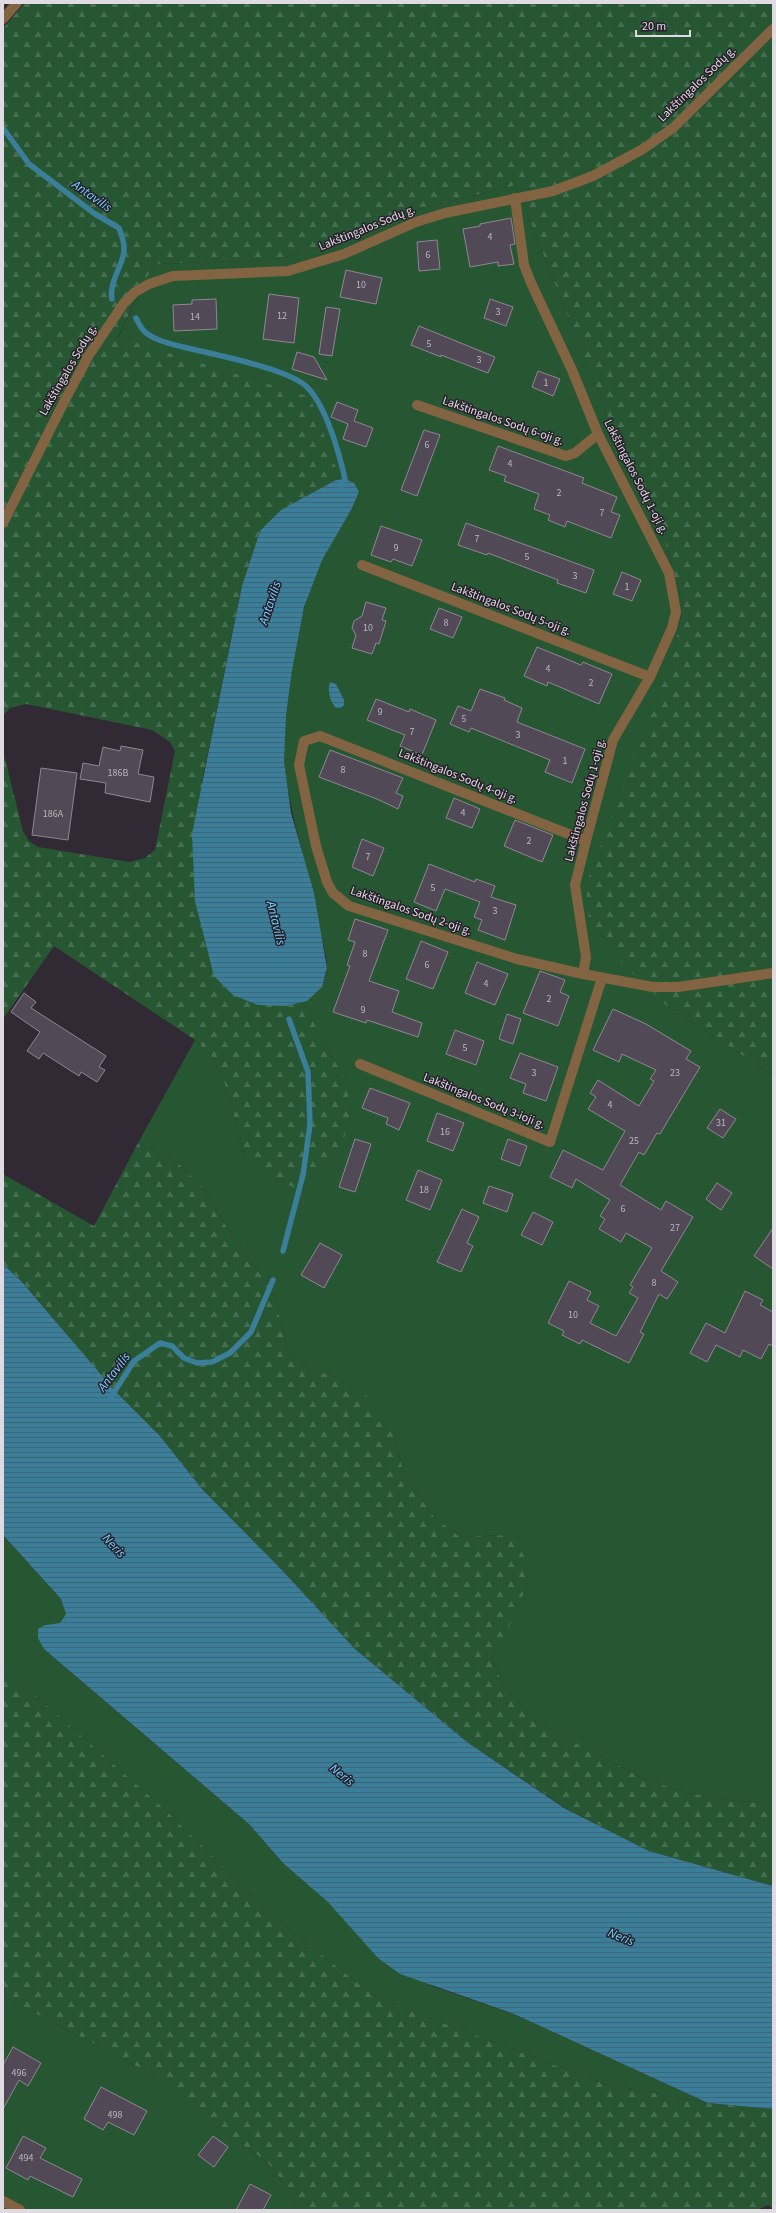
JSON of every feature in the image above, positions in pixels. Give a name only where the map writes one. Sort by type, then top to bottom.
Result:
[{"type":"street","points":[[3,19],[17,3]]},
{"type":"street","name":"Lakštingalos Sodų g.","points":[[3,523],[89,355],[124,303],[136,292],[159,279],[173,276],[288,271],[344,254],[416,222],[445,213],[515,198],[553,192],[593,176],[643,149],[673,128],[773,29]]},
{"type":"street","name":"Lakštingalos Sodų 1-oji g.","points":[[515,198],[524,265],[572,370],[598,434],[669,573],[676,612],[672,628],[650,677],[613,740],[586,841],[575,885],[586,957],[583,974]]},
{"type":"street","name":"Lakštingalos Sodų 6-oji g.","points":[[417,406],[566,456],[575,453],[598,434]]},
{"type":"street","name":"Lakštingalos Sodų 5-oji g.","points":[[362,565],[650,677]]},
{"type":"street","name":"Lakštingalos Sodų 4-oji g.","points":[[320,736],[586,841]]},
{"type":"street","name":"Lakštingalos Sodų 2-oji g.","points":[[320,736],[304,741],[299,765],[316,846],[327,882],[333,893],[341,901],[349,906],[517,959],[583,974]]},
{"type":"street","points":[[583,974],[654,987],[678,987],[773,973]]},
{"type":"street","name":"Lakštingalos Sodų 3-ioji g.","points":[[360,1064],[550,1142],[602,978]]},
{"type":"street","points":[[3,2202],[20,2210]]},
{"type":"green space","points":[[25,3],[773,3],[773,1075],[667,1006],[610,952],[589,918],[586,885],[674,652],[683,605],[663,535],[610,423],[516,185],[422,208],[338,242],[274,260],[154,264],[118,337],[310,397],[336,468],[336,480],[313,493],[260,531],[242,586],[202,782],[286,1006],[307,1001],[318,1031],[344,1077],[349,1097],[349,1113],[347,1129],[342,1144],[334,1158],[324,1170],[297,1189],[258,1170],[245,1156],[223,1078],[212,1057],[195,1040],[54,946],[3,1019],[3,751],[23,831],[29,841],[38,847],[130,862],[145,858],[155,850],[175,751],[170,742],[152,730],[26,704],[10,708],[3,716],[3,28]]},
{"type":"green space","points":[[516,185],[610,423],[663,535],[683,605],[674,652],[667,1006],[773,1075],[773,1804],[736,1801],[687,1793],[642,1778],[536,1722],[502,1684],[492,1658],[520,1603],[507,1535],[460,1537],[434,1517],[405,1477],[393,1435],[344,1379],[312,1370],[289,1354],[274,1294],[222,1220],[204,1189],[178,1163],[138,1143],[195,1040],[212,1057],[223,1078],[245,1156],[345,1079],[311,1021],[307,1001],[322,983],[326,974],[327,965],[316,909],[291,805],[284,762],[283,741],[292,659],[306,603],[322,559],[351,510],[345,479],[336,480],[336,468],[118,338],[154,264],[274,260],[338,242],[422,208]]},
{"type":"green space","points":[[138,1143],[178,1163],[204,1189],[222,1220],[274,1294],[289,1354],[312,1370],[344,1379],[373,1401],[393,1435],[405,1477],[434,1517],[460,1537],[507,1535],[522,1551],[526,1567],[526,1581],[523,1594],[512,1621],[492,1658],[502,1684],[536,1722],[642,1778],[687,1793],[736,1801],[773,1804],[773,1886],[649,1851],[565,1808],[467,1742],[355,1649],[280,1568],[202,1489],[160,1436],[115,1392],[21,1281],[3,1264],[3,1174],[94,1226]]},
{"type":"green space","points":[[3,1535],[61,1599],[66,1614],[60,1623],[45,1625],[44,1649],[249,1824],[284,1864],[432,1986],[514,2014],[708,2103],[605,2084],[377,1998],[286,1927],[161,1806],[3,1667]]},
{"type":"green space","points":[[3,1667],[161,1806],[286,1927],[377,1998],[605,2084],[708,2103],[773,2109],[773,2209],[768,2205],[758,2210],[297,2210],[279,2177],[267,2162],[183,2103],[148,2072],[6,1998],[3,1984]]},
{"type":"green space","points":[[3,1984],[6,1998],[148,2072],[184,2103],[267,2162],[279,2177],[297,2210],[3,2210]]},
{"type":"water","points":[[345,479],[354,483],[359,492],[351,510],[322,560],[304,607],[292,670],[286,715],[284,761],[291,813],[314,893],[327,968],[322,987],[307,1001],[286,1006],[258,1005],[233,995],[214,976],[195,901],[192,834],[242,586],[260,531],[281,510],[336,480]]},
{"type":"water","points":[[330,682],[336,684],[344,700],[344,705],[341,708],[336,708],[331,699],[329,692]]},
{"type":"water","name":"Neris","points":[[3,1264],[21,1281],[115,1391],[160,1436],[202,1489],[280,1568],[355,1649],[467,1742],[564,1808],[649,1851],[773,1886],[773,2109],[708,2103],[514,2014],[400,1974],[378,1958],[328,1902],[284,1864],[249,1824],[44,1649],[38,1638],[38,1629],[45,1625],[60,1623],[66,1614],[61,1599],[3,1535]]},
{"type":"building","points":[[511,218],[515,244],[510,245],[514,264],[498,266],[498,262],[470,267],[463,229]]},
{"type":"building","points":[[437,240],[440,269],[419,271],[417,242]]},
{"type":"building","points":[[346,270],[382,278],[376,304],[340,297]]},
{"type":"building","points":[[269,294],[299,298],[294,343],[263,339]]},
{"type":"building","points":[[216,299],[217,329],[174,331],[173,305],[192,304],[192,300]]},
{"type":"building","points":[[490,299],[513,307],[506,326],[484,318]]},
{"type":"building","points":[[326,307],[340,309],[332,356],[319,354]]},
{"type":"building","points":[[419,326],[495,357],[488,373],[411,345]]},
{"type":"building","points":[[297,352],[314,357],[327,380],[292,369]]},
{"type":"building","points":[[538,371],[560,379],[553,396],[532,387]]},
{"type":"building","points":[[337,402],[358,410],[354,421],[373,428],[366,447],[343,439],[348,424],[331,417]]},
{"type":"building","points":[[424,430],[440,435],[417,496],[401,490]]},
{"type":"building","points":[[498,446],[584,478],[582,483],[617,497],[611,512],[620,515],[611,538],[567,521],[565,527],[548,520],[550,515],[534,509],[539,494],[504,481],[506,476],[489,470]]},
{"type":"building","points":[[466,523],[594,570],[586,593],[557,583],[558,580],[488,553],[487,555],[458,545]]},
{"type":"building","points":[[381,526],[422,540],[412,566],[393,559],[391,562],[371,555]]},
{"type":"building","points":[[622,572],[641,580],[632,601],[613,594]]},
{"type":"building","points":[[366,602],[386,608],[382,620],[386,621],[379,644],[376,643],[372,654],[352,648],[356,635],[352,628],[354,621],[362,616]]},
{"type":"building","points":[[439,608],[462,617],[453,638],[430,629]]},
{"type":"building","points":[[537,647],[581,665],[583,662],[612,674],[599,704],[548,682],[547,686],[524,676]]},
{"type":"building","points":[[480,689],[505,698],[504,700],[522,708],[517,722],[585,749],[572,783],[545,772],[550,760],[471,728],[469,732],[450,724],[458,706],[471,711]]},
{"type":"building","points":[[376,699],[409,712],[410,709],[436,720],[422,755],[400,746],[405,735],[367,720]]},
{"type":"building","points":[[121,746],[143,750],[138,774],[154,777],[150,802],[105,793],[106,783],[80,779],[83,763],[99,766],[103,747],[120,751]]},
{"type":"building","points":[[330,750],[403,778],[396,793],[403,796],[398,809],[377,799],[319,777]]},
{"type":"building","points":[[41,768],[77,773],[68,840],[32,835]]},
{"type":"building","points":[[454,798],[480,809],[472,828],[446,818]]},
{"type":"building","points":[[515,820],[553,835],[542,862],[504,846]]},
{"type":"building","points":[[362,839],[384,848],[373,876],[352,867]]},
{"type":"building","points":[[429,864],[475,882],[476,879],[495,886],[491,897],[516,905],[505,940],[478,930],[482,920],[474,917],[480,902],[445,889],[436,911],[414,902]]},
{"type":"building","points":[[355,919],[388,930],[369,981],[399,991],[392,1012],[422,1023],[418,1037],[367,1020],[366,1023],[333,1012],[350,966],[347,965],[355,942],[348,940]]},
{"type":"building","points":[[421,941],[448,952],[433,989],[406,979]]},
{"type":"building","points":[[477,962],[508,974],[495,1005],[465,993]]},
{"type":"building","points":[[540,971],[565,980],[560,992],[569,996],[558,1026],[523,1013]]},
{"type":"building","points":[[24,993],[36,1002],[31,1008],[106,1056],[99,1067],[105,1070],[97,1082],[81,1072],[79,1076],[43,1053],[39,1059],[27,1051],[40,1032],[11,1012]]},
{"type":"building","points":[[613,1009],[646,1024],[691,1051],[686,1059],[700,1067],[660,1134],[657,1133],[644,1155],[639,1152],[620,1185],[661,1210],[666,1201],[693,1217],[661,1271],[678,1282],[667,1299],[659,1294],[640,1332],[644,1334],[629,1363],[582,1340],[580,1344],[562,1335],[564,1331],[548,1323],[569,1281],[591,1292],[587,1300],[599,1306],[590,1323],[616,1336],[638,1298],[629,1293],[633,1287],[630,1285],[652,1248],[626,1233],[621,1242],[599,1229],[605,1219],[600,1216],[610,1200],[576,1179],[572,1188],[550,1177],[563,1150],[603,1170],[625,1131],[588,1109],[596,1097],[590,1093],[598,1080],[639,1106],[654,1081],[650,1079],[656,1070],[622,1054],[619,1062],[593,1050]]},
{"type":"building","points":[[507,1014],[521,1019],[513,1044],[499,1039]]},
{"type":"building","points":[[455,1030],[484,1041],[476,1065],[446,1054]]},
{"type":"building","points":[[520,1053],[558,1067],[546,1101],[523,1093],[526,1084],[510,1078]]},
{"type":"building","points":[[370,1088],[410,1103],[399,1130],[386,1124],[388,1118],[362,1108]]},
{"type":"building","points":[[720,1109],[736,1119],[723,1138],[707,1128]]},
{"type":"building","points":[[437,1113],[464,1123],[453,1151],[427,1141]]},
{"type":"building","points":[[355,1139],[371,1144],[355,1192],[339,1187]]},
{"type":"building","points":[[508,1139],[527,1146],[520,1166],[501,1159]]},
{"type":"building","points":[[418,1170],[442,1180],[430,1210],[406,1200]]},
{"type":"building","points":[[717,1183],[732,1193],[721,1210],[706,1199]]},
{"type":"building","points":[[489,1186],[513,1194],[507,1212],[483,1203]]},
{"type":"building","points":[[462,1209],[479,1217],[467,1243],[473,1246],[461,1272],[437,1262]]},
{"type":"building","points":[[533,1212],[553,1222],[542,1245],[521,1235]]},
{"type":"building","points":[[773,1228],[773,1269],[754,1256]]},
{"type":"building","points":[[320,1243],[342,1255],[324,1288],[301,1275]]},
{"type":"building","points":[[745,1291],[763,1300],[760,1305],[773,1312],[773,1346],[769,1344],[761,1359],[743,1350],[740,1357],[716,1345],[707,1362],[690,1353],[706,1323],[725,1333]]},
{"type":"building","points":[[13,2047],[41,2063],[28,2086],[19,2080],[3,2109],[3,2065]]},
{"type":"building","points":[[101,2087],[147,2111],[134,2135],[108,2122],[103,2130],[84,2119]]},
{"type":"building","points":[[23,2136],[46,2148],[40,2158],[82,2179],[73,2197],[30,2176],[28,2180],[6,2168]]},
{"type":"building","points":[[213,2136],[228,2147],[214,2167],[198,2155]]},
{"type":"building","points":[[250,2184],[271,2195],[263,2210],[236,2210]]},
{"type":"waterway","name":"Antavilis","points":[[3,128],[29,164],[95,214],[119,228],[124,250],[112,286],[112,299]]},
{"type":"waterway","name":"Antavilis","points":[[136,318],[144,331],[157,339],[267,368],[297,380],[307,387],[314,395],[331,430],[345,479],[341,485]]},
{"type":"waterway","name":"Antavilis","points":[[283,1251],[303,1175],[310,1124],[308,1072],[289,1019]]},
{"type":"waterway","name":"Antavilis","points":[[111,1397],[134,1361],[160,1343],[172,1346],[184,1358],[197,1363],[212,1362],[230,1353],[251,1332],[273,1280]]}]
